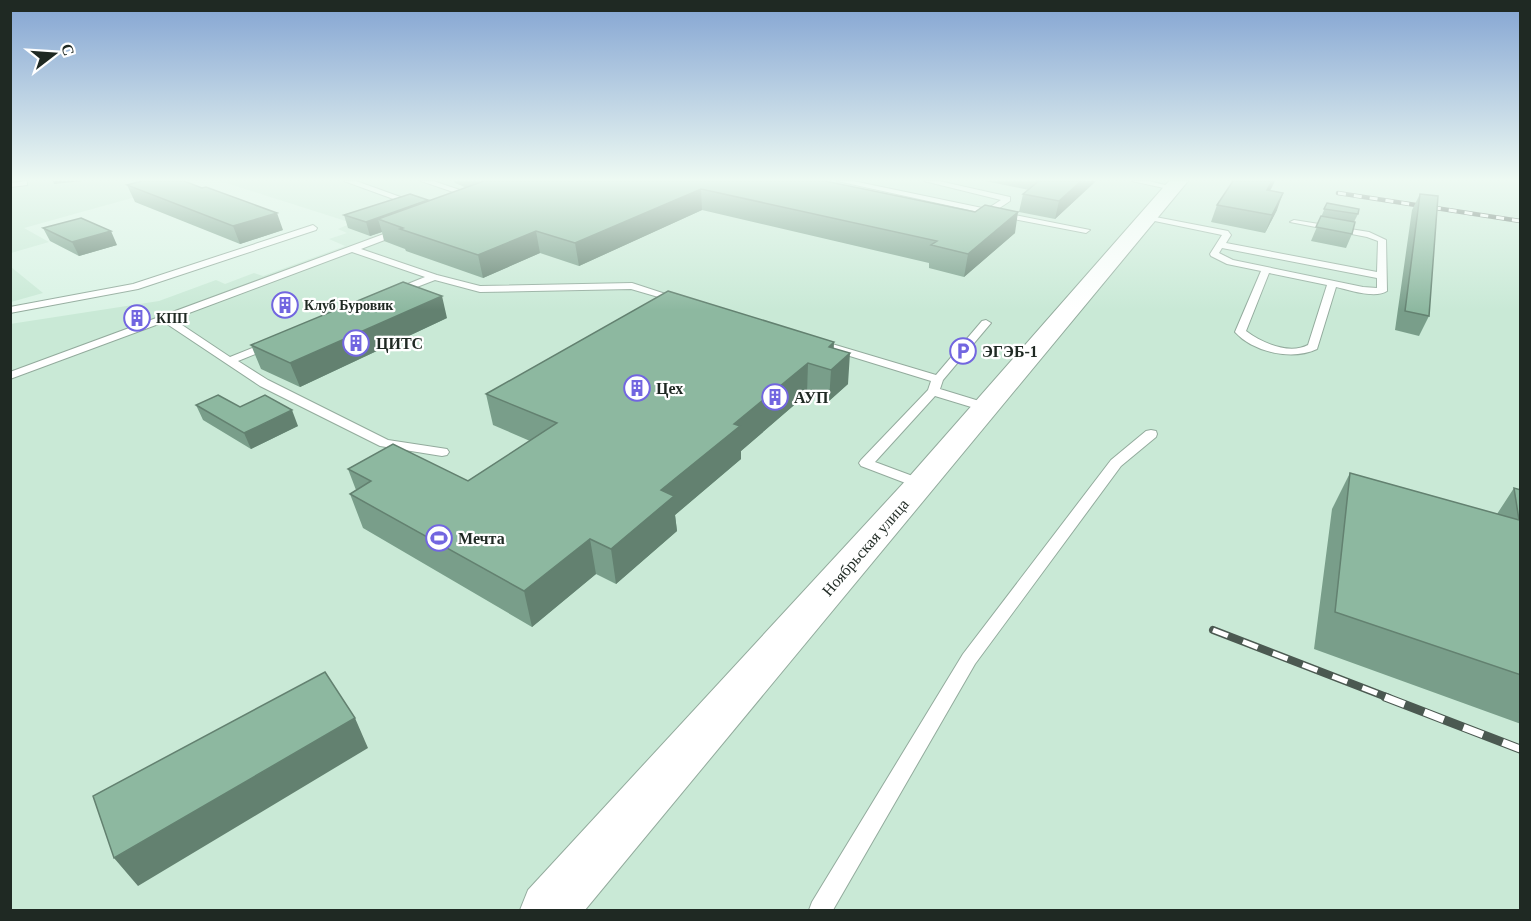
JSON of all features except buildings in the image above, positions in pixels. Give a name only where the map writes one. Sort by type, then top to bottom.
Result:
[{"type":"main road","name":"Ноябрьская улица","points":[[548,910],[921,484],[1142,224]]},
{"type":"lane","points":[[1053,224],[1086,230]]},
{"type":"lane","points":[[1182,224],[1225,233],[1227,235],[1214,254],[1218,258],[1332,284],[1382,291],[1382,240],[1378,237],[1305,224]]},
{"type":"lane","points":[[10,310],[135,287],[313,228]]},
{"type":"lane","points":[[10,376],[405,229]]},
{"type":"lane","points":[[1220,245],[1382,276]]},
{"type":"lane","points":[[353,249],[434,277],[480,289],[632,285],[688,303]]},
{"type":"lane","points":[[1266,270],[1240,332],[1255,343],[1295,353],[1307,352],[1313,347],[1332,284]]},
{"type":"lane","points":[[380,299],[434,277]]},
{"type":"lane","points":[[166,319],[264,383],[385,443],[442,452]]},
{"type":"lane","points":[[921,484],[866,463],[986,323]]},
{"type":"lane","points":[[230,361],[283,339]]},
{"type":"lane","points":[[811,340],[935,385],[985,407]]},
{"type":"lane","points":[[820,910],[969,659],[1116,464],[1151,434]]},
{"type":"shaded area","points":[[11,224],[38,224],[24,228],[49,242],[11,253]]},
{"type":"shaded area","points":[[350,224],[1520,224],[1520,910],[11,910],[10,324],[159,301],[216,280],[225,284],[254,273],[263,276],[345,246],[329,239],[347,233],[338,229]]},
{"type":"shaded area","points":[[11,267],[43,293],[11,302]]},
{"type":"railway","points":[[1213,630],[1389,698]]},
{"type":"railway","points":[[1385,697],[1520,749]]},
{"type":"place","name":"Клуб Буровик","points":[[285,305]]},
{"type":"place","name":"КПП","points":[[137,318]]},
{"type":"place","name":"ЦИТС","points":[[356,343]]},
{"type":"place","name":"ЭГЭБ-1","points":[[963,351]]},
{"type":"place","name":"Цех","points":[[637,388]]},
{"type":"place","name":"АУП","points":[[775,397]]},
{"type":"place","name":"Мечта","points":[[439,538]]}]
